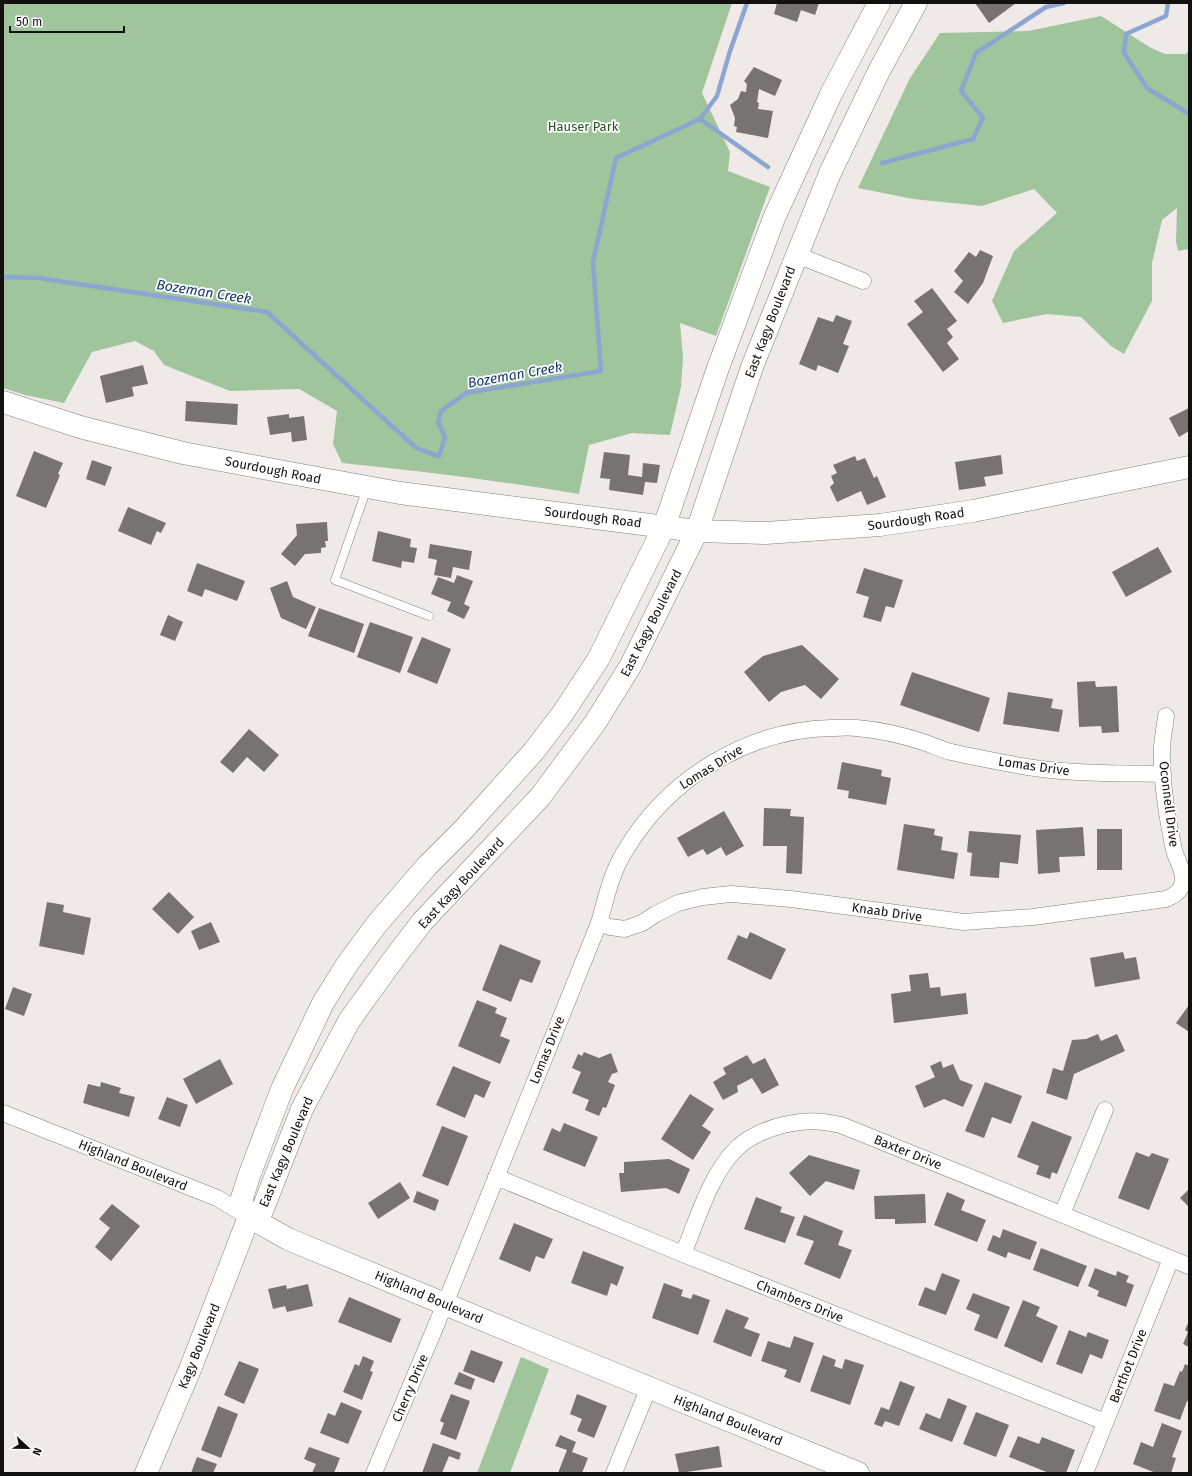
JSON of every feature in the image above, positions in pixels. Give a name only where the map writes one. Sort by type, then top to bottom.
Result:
[{"type":"main road","name":"East Kagy Boulevard","points":[[879,3],[832,92],[796,167],[774,218],[718,368],[664,526],[599,658],[563,713],[534,751],[463,830],[427,866],[376,925],[346,966],[322,1004],[282,1089],[249,1176],[241,1201],[249,1217],[262,1211],[302,1109],[349,1021],[422,922],[540,798],[596,723],[631,665],[696,531],[752,367],[830,173],[879,71],[916,3]]},
{"type":"main road","name":"Sourdough Road","points":[[3,402],[80,427],[183,453],[400,493],[696,531],[766,533],[880,525],[973,511],[1189,467]]},
{"type":"main road","name":"Highland Boulevard","points":[[249,1217],[288,1239],[649,1387],[845,1470]]},
{"type":"main road","name":"Kagy Boulevard","points":[[146,1473],[191,1367],[249,1217]]},
{"type":"street","points":[[797,255],[863,281]]},
{"type":"street","name":"Oconnell Drive","points":[[1166,716],[1162,748],[1163,774],[1169,826],[1175,854],[1182,872],[1182,885],[1179,890]]},
{"type":"street","name":"Lomas Drive","points":[[445,1304],[599,923],[615,869],[625,850],[648,817],[687,779],[728,754],[749,744],[792,732],[816,728],[856,727],[896,734],[950,751],[1018,766],[1080,772],[1163,774]]},
{"type":"street","name":"Knaab Drive","points":[[599,923],[610,927],[625,929],[642,923],[678,903],[703,897],[732,894],[791,899],[964,922],[1033,917],[1166,899],[1176,895],[1179,890]]},
{"type":"street","points":[[1062,1214],[1105,1110]]},
{"type":"street","name":"Highland Boulevard","points":[[3,1113],[217,1198],[249,1217]]},
{"type":"street","name":"Baxter Drive","points":[[683,1254],[709,1190],[723,1166],[737,1148],[751,1138],[774,1128],[800,1121],[822,1121],[841,1125],[1189,1266]]},
{"type":"street","name":"Chambers Drive","points":[[496,1178],[1105,1422]]},
{"type":"street","name":"Berthot Drive","points":[[1085,1473],[1171,1259]]},
{"type":"street","name":"Cherry Drive","points":[[374,1473],[445,1304]]},
{"type":"street","points":[[614,1473],[649,1387]]},
{"type":"lane","points":[[368,487],[335,580],[429,616]]},
{"type":"green space","name":"Hauser Park","points":[[3,3],[732,3],[702,93],[730,152],[728,171],[770,187],[716,336],[680,323],[683,357],[681,387],[670,435],[632,433],[589,445],[579,494],[401,469],[342,463],[333,444],[337,411],[299,389],[230,391],[164,365],[154,351],[135,341],[92,352],[64,403],[25,395],[3,388]]},
{"type":"green space","points":[[1101,16],[1151,48],[1165,54],[1186,54],[1189,50],[1189,249],[1178,251],[1176,242],[1177,208],[1162,220],[1152,263],[1152,301],[1124,354],[1111,346],[1081,317],[1047,314],[1003,323],[992,301],[1014,251],[1057,213],[1034,189],[982,206],[913,199],[858,188],[910,78],[940,33],[1028,31]]},
{"type":"green space","points":[[521,1357],[549,1369],[510,1473],[477,1473]]},
{"type":"building","points":[[777,3],[819,3],[815,15],[801,10],[797,22],[774,14]]},
{"type":"building","points":[[975,3],[1016,3],[989,23]]},
{"type":"building","points":[[754,67],[782,80],[775,96],[759,89],[757,102],[759,103],[758,109],[773,111],[768,138],[736,132],[737,127],[734,126],[735,118],[730,105],[738,99],[741,91],[746,92],[747,84],[744,81]]},
{"type":"building","points":[[980,250],[993,256],[983,283],[968,304],[954,292],[963,281],[954,271],[969,252],[976,257]]},
{"type":"building","points":[[932,288],[957,321],[947,329],[953,337],[947,343],[959,359],[943,372],[907,324],[923,312],[914,301]]},
{"type":"building","points":[[836,315],[852,321],[843,344],[849,346],[838,373],[818,365],[816,371],[799,364],[818,317],[833,322]]},
{"type":"building","points":[[143,365],[148,384],[132,387],[134,396],[106,403],[100,376]]},
{"type":"building","points":[[186,401],[238,404],[237,425],[185,421]]},
{"type":"building","points":[[1189,408],[1189,431],[1179,437],[1169,418]]},
{"type":"building","points":[[289,414],[289,418],[304,416],[307,440],[292,442],[291,432],[270,435],[267,417]]},
{"type":"building","points":[[34,451],[63,463],[58,474],[60,475],[46,508],[16,496]]},
{"type":"building","points":[[604,452],[630,455],[628,475],[642,477],[643,463],[660,465],[657,483],[645,482],[643,495],[609,490],[610,479],[600,478]]},
{"type":"building","points":[[1001,455],[1003,474],[984,477],[986,486],[959,490],[955,462]]},
{"type":"building","points":[[855,456],[857,461],[865,458],[874,478],[877,476],[886,497],[867,505],[861,491],[837,502],[830,487],[834,483],[831,476],[837,473],[833,465]]},
{"type":"building","points":[[92,460],[112,467],[105,486],[86,479]]},
{"type":"building","points":[[128,507],[166,523],[161,533],[157,531],[151,545],[118,531]]},
{"type":"building","points":[[327,522],[328,541],[325,541],[326,547],[321,548],[321,553],[305,554],[295,566],[281,554],[297,535],[296,524]]},
{"type":"building","points":[[378,531],[411,539],[410,547],[417,548],[414,563],[402,561],[401,568],[372,561]]},
{"type":"building","points":[[430,544],[472,551],[469,570],[453,567],[451,578],[434,575],[437,560],[428,558]]},
{"type":"building","points":[[1158,547],[1172,572],[1126,597],[1112,572]]},
{"type":"building","points":[[197,563],[245,581],[237,601],[205,589],[202,597],[187,591]]},
{"type":"building","points":[[864,568],[903,580],[894,608],[886,606],[881,622],[863,617],[869,597],[856,593]]},
{"type":"building","points":[[457,575],[473,581],[464,604],[470,607],[464,619],[447,611],[451,602],[431,594],[438,577],[454,583]]},
{"type":"building","points":[[287,581],[293,597],[316,607],[306,629],[281,618],[270,588]]},
{"type":"building","points":[[319,608],[364,624],[354,653],[308,636]]},
{"type":"building","points":[[168,615],[183,622],[175,641],[160,635]]},
{"type":"building","points":[[370,622],[413,637],[400,673],[357,657]]},
{"type":"building","points":[[422,637],[451,649],[437,684],[407,672]]},
{"type":"building","points":[[802,645],[839,679],[821,699],[805,685],[781,692],[769,702],[744,672],[763,656]]},
{"type":"building","points":[[912,672],[990,698],[979,732],[900,705]]},
{"type":"building","points":[[1095,681],[1096,687],[1117,686],[1119,732],[1102,733],[1101,726],[1079,727],[1077,682]]},
{"type":"building","points":[[1008,692],[1053,699],[1051,708],[1063,710],[1059,732],[1003,724]]},
{"type":"building","points":[[249,729],[279,755],[264,772],[247,757],[233,773],[220,762]]},
{"type":"building","points":[[842,762],[882,770],[881,776],[891,778],[886,805],[848,798],[849,791],[837,789]]},
{"type":"building","points":[[764,808],[791,809],[790,816],[804,817],[802,874],[786,873],[787,846],[763,846]]},
{"type":"building","points":[[724,811],[744,846],[726,856],[721,847],[707,855],[703,849],[688,857],[677,838]]},
{"type":"building","points":[[904,824],[935,829],[934,835],[943,837],[941,850],[958,853],[954,879],[897,870]]},
{"type":"building","points":[[1083,827],[1085,856],[1059,857],[1060,872],[1038,874],[1036,830]]},
{"type":"building","points":[[1097,829],[1122,829],[1122,870],[1097,870]]},
{"type":"building","points":[[969,831],[1021,835],[1018,864],[1000,862],[999,878],[970,876],[972,853],[967,852]]},
{"type":"building","points":[[169,892],[194,917],[178,934],[152,909]]},
{"type":"building","points":[[47,902],[64,905],[63,912],[91,918],[84,955],[39,946]]},
{"type":"building","points":[[211,922],[220,942],[199,950],[191,931]]},
{"type":"building","points":[[750,932],[786,949],[771,980],[727,959],[738,935],[747,939]]},
{"type":"building","points":[[500,944],[541,961],[532,983],[520,979],[511,1002],[482,990]]},
{"type":"building","points":[[1123,952],[1125,959],[1136,957],[1140,979],[1095,987],[1090,958]]},
{"type":"building","points":[[928,973],[930,988],[940,987],[941,996],[966,993],[968,1014],[894,1023],[891,994],[911,991],[909,975]]},
{"type":"building","points":[[13,987],[32,994],[24,1016],[5,1009]]},
{"type":"building","points":[[477,1000],[497,1008],[495,1013],[507,1018],[500,1036],[510,1040],[500,1064],[458,1046]]},
{"type":"building","points":[[1189,1005],[1189,1032],[1176,1023]]},
{"type":"building","points":[[1098,1034],[1101,1041],[1117,1034],[1125,1051],[1074,1074],[1067,1100],[1046,1093],[1053,1068],[1063,1071],[1072,1040],[1086,1039]]},
{"type":"building","points":[[584,1052],[599,1058],[611,1053],[618,1072],[612,1074],[608,1082],[615,1085],[606,1108],[603,1107],[599,1116],[585,1110],[589,1100],[572,1093],[581,1072],[572,1068],[578,1054],[582,1056]]},
{"type":"building","points":[[747,1055],[753,1064],[765,1058],[779,1085],[762,1094],[752,1078],[737,1086],[738,1092],[723,1100],[713,1082],[726,1074],[723,1068]]},
{"type":"building","points":[[220,1059],[233,1084],[196,1104],[183,1079]]},
{"type":"building","points":[[941,1061],[943,1068],[953,1064],[960,1080],[973,1085],[963,1107],[944,1099],[924,1108],[915,1086],[935,1077],[930,1066]]},
{"type":"building","points":[[453,1066],[491,1082],[484,1098],[475,1094],[465,1118],[436,1105]]},
{"type":"building","points":[[101,1082],[121,1088],[119,1093],[135,1097],[129,1117],[83,1103],[88,1084],[100,1087]]},
{"type":"building","points":[[985,1082],[1022,1096],[1011,1124],[992,1117],[984,1138],[965,1131]]},
{"type":"building","points":[[690,1094],[714,1109],[702,1126],[711,1132],[693,1160],[661,1139]]},
{"type":"building","points":[[167,1097],[188,1105],[180,1127],[158,1119]]},
{"type":"building","points":[[1032,1121],[1072,1137],[1057,1174],[1052,1172],[1050,1179],[1036,1174],[1039,1166],[1017,1157]]},
{"type":"building","points":[[564,1123],[598,1137],[585,1167],[543,1150],[552,1128],[560,1132]]},
{"type":"building","points":[[442,1126],[468,1136],[448,1186],[422,1176]]},
{"type":"building","points":[[1136,1152],[1149,1157],[1152,1153],[1169,1159],[1149,1210],[1118,1198]]},
{"type":"building","points":[[809,1155],[860,1170],[854,1190],[826,1181],[810,1196],[789,1173]]},
{"type":"building","points":[[669,1159],[690,1169],[679,1194],[666,1188],[621,1192],[619,1173],[624,1173],[624,1162]]},
{"type":"building","points":[[400,1182],[410,1198],[378,1219],[368,1203]]},
{"type":"building","points":[[1189,1189],[1189,1207],[1180,1198]]},
{"type":"building","points":[[417,1191],[439,1200],[435,1211],[413,1202]]},
{"type":"building","points":[[947,1192],[965,1200],[961,1210],[986,1220],[977,1242],[934,1225]]},
{"type":"building","points":[[925,1194],[926,1223],[895,1224],[895,1219],[875,1219],[874,1196]]},
{"type":"building","points":[[756,1197],[782,1207],[780,1212],[795,1217],[785,1243],[744,1229]]},
{"type":"building","points":[[112,1204],[140,1226],[111,1261],[95,1247],[110,1228],[99,1219]]},
{"type":"building","points":[[804,1215],[843,1231],[838,1245],[852,1250],[840,1279],[804,1264],[814,1241],[796,1235]]},
{"type":"building","points":[[514,1223],[553,1239],[544,1259],[536,1256],[530,1272],[499,1259]]},
{"type":"building","points":[[1003,1229],[1037,1242],[1030,1260],[1008,1252],[1006,1258],[987,1250],[993,1235],[1000,1238]]},
{"type":"building","points":[[1041,1248],[1087,1266],[1078,1287],[1033,1270]]},
{"type":"building","points":[[583,1251],[624,1267],[617,1286],[611,1283],[607,1296],[571,1283]]},
{"type":"building","points":[[1095,1268],[1116,1276],[1117,1271],[1129,1276],[1126,1282],[1134,1285],[1126,1307],[1097,1296],[1099,1291],[1088,1286]]},
{"type":"building","points":[[942,1273],[960,1280],[946,1315],[918,1305],[925,1287],[935,1291]]},
{"type":"building","points":[[664,1283],[683,1290],[681,1296],[691,1299],[693,1294],[710,1300],[698,1335],[652,1318]]},
{"type":"building","points":[[308,1284],[313,1306],[287,1312],[285,1306],[273,1309],[268,1289],[286,1285],[287,1289]]},
{"type":"building","points":[[973,1293],[1010,1307],[997,1339],[974,1330],[980,1315],[966,1309]]},
{"type":"building","points":[[349,1297],[401,1319],[391,1343],[338,1322]]},
{"type":"building","points":[[1023,1300],[1040,1307],[1036,1316],[1058,1326],[1042,1363],[1004,1346]]},
{"type":"building","points":[[726,1309],[749,1318],[744,1328],[760,1334],[751,1357],[713,1342]]},
{"type":"building","points":[[1189,1321],[1189,1347],[1183,1344],[1188,1332],[1185,1330]]},
{"type":"building","points":[[1069,1330],[1086,1337],[1088,1332],[1109,1340],[1102,1359],[1090,1354],[1082,1374],[1056,1364]]},
{"type":"building","points":[[794,1336],[814,1343],[800,1383],[784,1377],[787,1370],[761,1361],[768,1341],[790,1348]]},
{"type":"building","points":[[471,1350],[503,1362],[494,1383],[463,1371]]},
{"type":"building","points":[[823,1355],[836,1360],[834,1366],[842,1369],[845,1359],[864,1365],[850,1405],[810,1391]]},
{"type":"building","points":[[363,1356],[374,1361],[370,1371],[373,1372],[362,1400],[343,1392],[355,1364],[359,1366]]},
{"type":"building","points":[[239,1361],[259,1369],[244,1404],[224,1395]]},
{"type":"building","points":[[1185,1364],[1189,1366],[1189,1402],[1187,1401],[1180,1420],[1154,1411],[1164,1383],[1174,1386],[1180,1371],[1182,1372]]},
{"type":"building","points":[[459,1372],[475,1379],[471,1390],[454,1384]]},
{"type":"building","points":[[900,1381],[915,1387],[899,1426],[885,1421],[882,1427],[874,1424],[881,1407],[889,1410]]},
{"type":"building","points":[[451,1394],[470,1401],[456,1440],[440,1434],[444,1423],[440,1421]]},
{"type":"building","points":[[577,1394],[607,1406],[594,1438],[577,1431],[582,1419],[570,1414]]},
{"type":"building","points":[[948,1398],[967,1406],[952,1442],[919,1429],[926,1413],[940,1419]]},
{"type":"building","points":[[341,1402],[362,1411],[348,1444],[320,1433],[328,1413],[335,1416]]},
{"type":"building","points":[[218,1406],[238,1414],[221,1458],[201,1450]]},
{"type":"building","points":[[976,1412],[1009,1425],[996,1457],[963,1444]]},
{"type":"building","points":[[1162,1423],[1182,1431],[1172,1457],[1176,1458],[1171,1473],[1156,1473],[1133,1464],[1141,1442],[1153,1447]]},
{"type":"building","points":[[560,1435],[576,1442],[572,1452],[588,1458],[582,1473],[558,1473],[567,1450],[555,1446]]},
{"type":"building","points":[[1018,1436],[1039,1444],[1042,1437],[1075,1450],[1066,1473],[1049,1473],[1009,1457]]},
{"type":"building","points":[[433,1443],[461,1453],[459,1460],[449,1456],[442,1473],[422,1473]]},
{"type":"building","points":[[719,1446],[722,1467],[679,1473],[675,1454]]},
{"type":"building","points":[[309,1447],[340,1458],[334,1473],[312,1473],[316,1464],[304,1459]]},
{"type":"building","points":[[197,1457],[217,1464],[213,1473],[191,1473]]},
{"type":"waterway","name":"Bozeman Creek","points":[[3,277],[38,278],[267,312],[415,447],[439,456],[445,437],[438,422],[441,411],[466,393],[601,371],[593,262],[616,158],[700,119],[717,96],[730,51],[747,3]]},
{"type":"waterway","name":"Bozeman Creek","points":[[882,163],[973,139],[983,118],[961,91],[976,53],[1046,7],[1064,3]]},
{"type":"waterway","name":"Bozeman Creek","points":[[1168,3],[1166,16],[1126,34],[1124,53],[1147,88],[1189,114]]},
{"type":"waterway","name":"Bozeman Creek","points":[[700,119],[768,167]]}]
